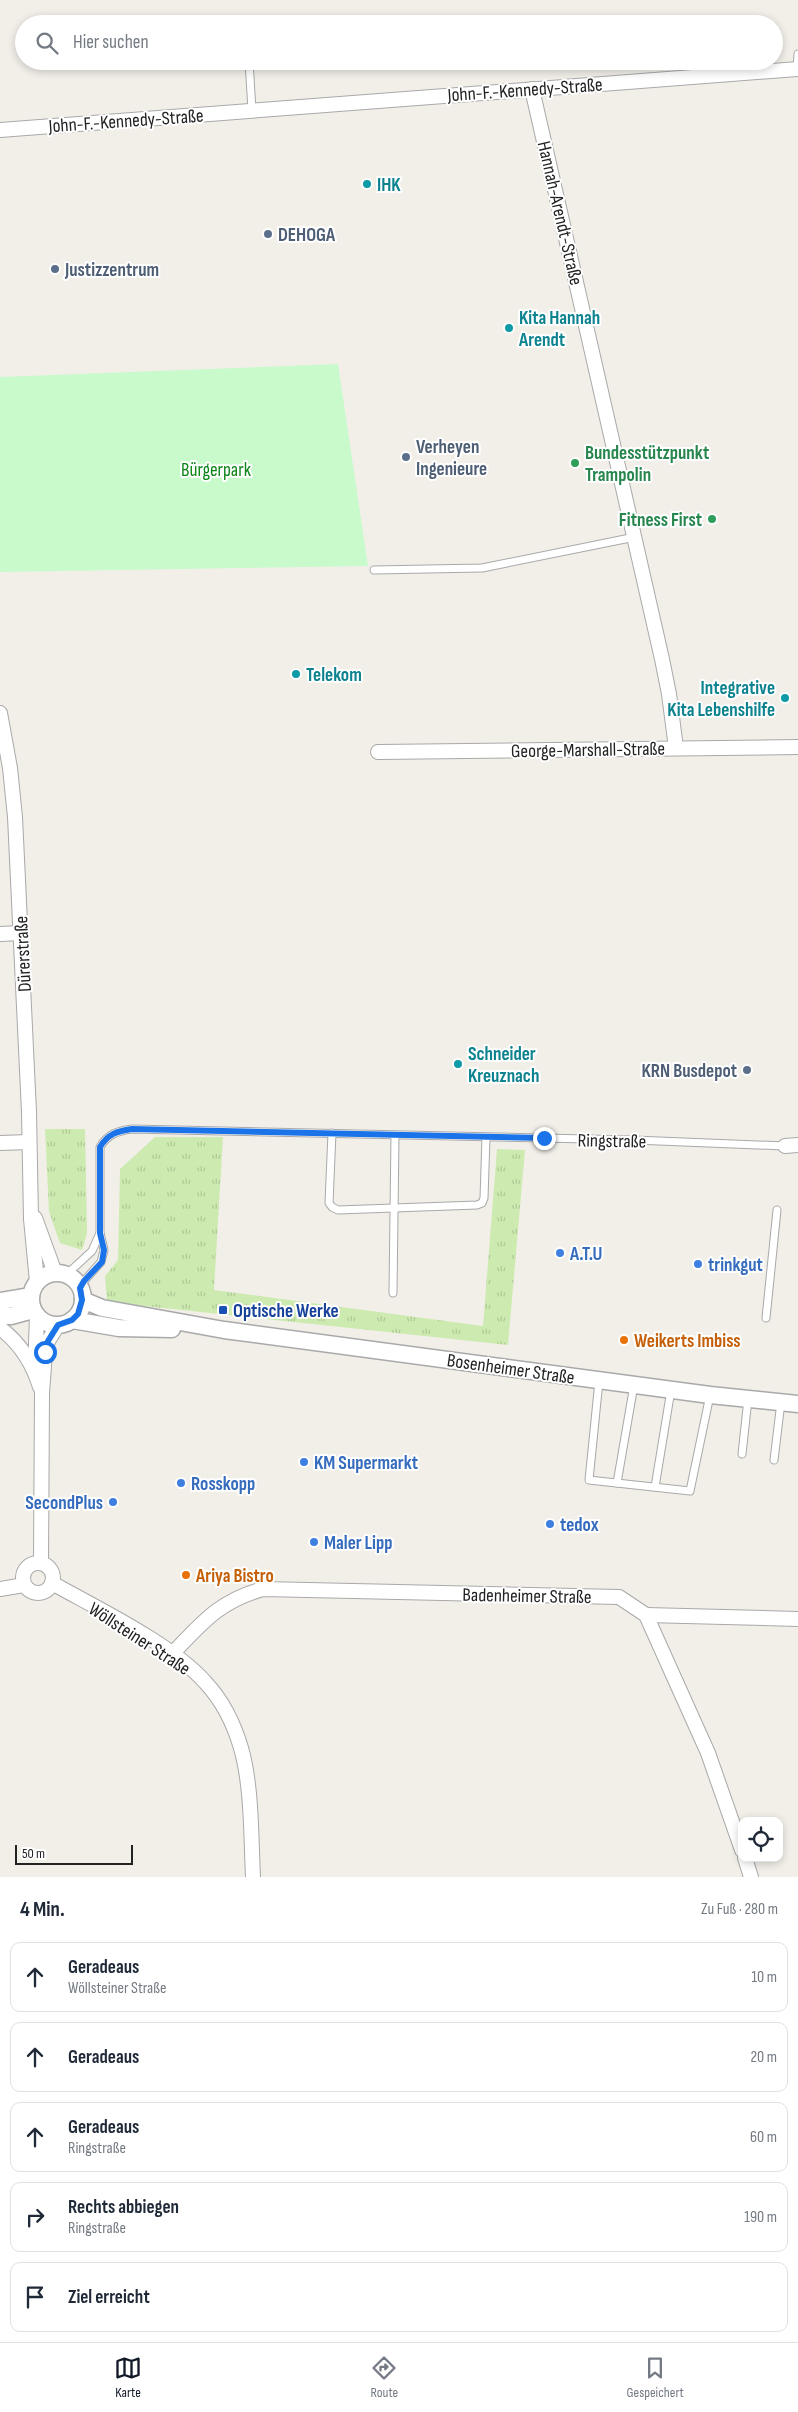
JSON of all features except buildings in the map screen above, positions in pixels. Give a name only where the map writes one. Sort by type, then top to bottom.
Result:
[{"type":"street","name":"John-F.-Kennedy-Straße","points":[[0,130],[532,88],[798,70]]},
{"type":"street","name":"Hannah-Arendt-Straße","points":[[532,88],[635,537],[669,694],[676,748]]},
{"type":"street","name":"Dürerstraße","points":[[0,713],[15,817],[35,1301]]},
{"type":"street","name":"George-Marshall-Straße","points":[[378,752],[798,746]]},
{"type":"street","points":[[0,934],[21,933]]},
{"type":"street","points":[[0,1143],[29,1142]]},
{"type":"street","name":"Dürerstraße","points":[[30,1195],[36,1219],[61,1274]]},
{"type":"street","points":[[35,1372],[35,1301],[48,1275],[61,1274],[81,1294],[81,1307],[48,1341],[45,1352],[42,1393],[40,1563]]},
{"type":"street","name":"Bosenheimer Straße","points":[[81,1294],[102,1308],[224,1330],[341,1344],[634,1385],[798,1404]]},
{"type":"street","points":[[0,1301],[35,1301]]},
{"type":"street","points":[[0,1316],[11,1316],[35,1301]]},
{"type":"street","points":[[35,1301],[50,1324],[65,1323]]},
{"type":"street","name":"Bosenheimer Straße","points":[[65,1323],[119,1328],[224,1330]]},
{"type":"street","points":[[0,1328],[23,1350],[35,1372],[42,1393]]},
{"type":"street","points":[[40,1563],[51,1570],[52,1584],[41,1593],[31,1591],[24,1585],[23,1577],[25,1570],[30,1565],[40,1563]]},
{"type":"street","name":"Wöllsteiner Straße","points":[[52,1584],[125,1624],[172,1654],[205,1681],[227,1712],[241,1750],[248,1798],[253,1877]]},
{"type":"street","points":[[0,1589],[24,1585]]},
{"type":"street","name":"Badenheimer Straße","points":[[172,1654],[214,1610],[238,1597],[262,1589],[619,1597],[646,1616]]},
{"type":"street","points":[[738,1838],[708,1752],[646,1616],[798,1619]]},
{"type":"street","points":[[746,1862],[751,1877]]},
{"type":"lane","points":[[798,54],[798,70]]},
{"type":"lane","points":[[250,70],[252,110]]},
{"type":"lane","points":[[374,570],[482,568],[635,537]]},
{"type":"lane","name":"Ringstraße","points":[[81,1294],[84,1281],[102,1262],[104,1250],[100,1233],[100,1147],[106,1137],[118,1131],[132,1129],[332,1133],[791,1145]]},
{"type":"lane","points":[[332,1133],[329,1203],[332,1208],[338,1210],[477,1205],[482,1203],[484,1198],[486,1137]]},
{"type":"lane","points":[[393,1293],[395,1135]]},
{"type":"lane","points":[[766,1318],[777,1210]]},
{"type":"lane","name":"Ringstraße","points":[[61,1274],[92,1251],[100,1233]]},
{"type":"lane","points":[[600,1380],[590,1480],[690,1491],[710,1394]]},
{"type":"lane","points":[[617,1483],[634,1385]]},
{"type":"lane","points":[[655,1487],[671,1389]]},
{"type":"lane","points":[[742,1454],[748,1398]]},
{"type":"lane","points":[[774,1460],[781,1402]]},
{"type":"green space","name":"Bürgerpark","points":[[338,364],[368,566],[0,572],[0,377]]},
{"type":"green space","points":[[45,1129],[85,1129],[87,1233],[82,1250],[60,1243],[49,1212]]},
{"type":"green space","points":[[155,1137],[223,1137],[214,1290],[483,1326],[497,1149],[525,1150],[508,1345],[107,1302],[105,1276],[118,1260],[120,1169]]},
{"type":"place","name":"IHK","points":[[367,184]]},
{"type":"place","name":"DEHOGA","points":[[268,234]]},
{"type":"place","name":"Justizzentrum","points":[[55,269]]},
{"type":"place","name":"Kita Hannah Arendt","points":[[509,328]]},
{"type":"place","name":"Verheyen Ingenieure","points":[[406,457]]},
{"type":"place","name":"Bundesstützpunkt Trampolin","points":[[575,463]]},
{"type":"place","name":"Fitness First","points":[[712,519]]},
{"type":"place","name":"Telekom","points":[[296,674]]},
{"type":"place","name":"Integrative Kita Lebenshilfe","points":[[785,698]]},
{"type":"place","name":"Schneider Kreuznach","points":[[458,1064]]},
{"type":"place","name":"KRN Busdepot","points":[[747,1070]]},
{"type":"place","name":"A.T.U","points":[[560,1253]]},
{"type":"place","name":"trinkgut","points":[[698,1264]]},
{"type":"place","name":"Optische Werke","points":[[223,1310]]},
{"type":"place","name":"Weikerts Imbiss","points":[[624,1340]]},
{"type":"place","name":"KM Supermarkt","points":[[304,1462]]},
{"type":"place","name":"Rosskopp","points":[[181,1483]]},
{"type":"place","name":"SecondPlus","points":[[113,1502]]},
{"type":"place","name":"tedox","points":[[550,1524]]},
{"type":"place","name":"Maler Lipp","points":[[314,1542]]},
{"type":"place","name":"Ariya Bistro","points":[[186,1575]]},
{"type":"route","points":[[45,1352],[48,1341],[58,1325],[65,1324],[78,1314],[82,1300],[80,1288],[102,1262],[104,1250],[100,1233],[100,1147],[106,1137],[118,1131],[132,1129],[544,1138]]}]
